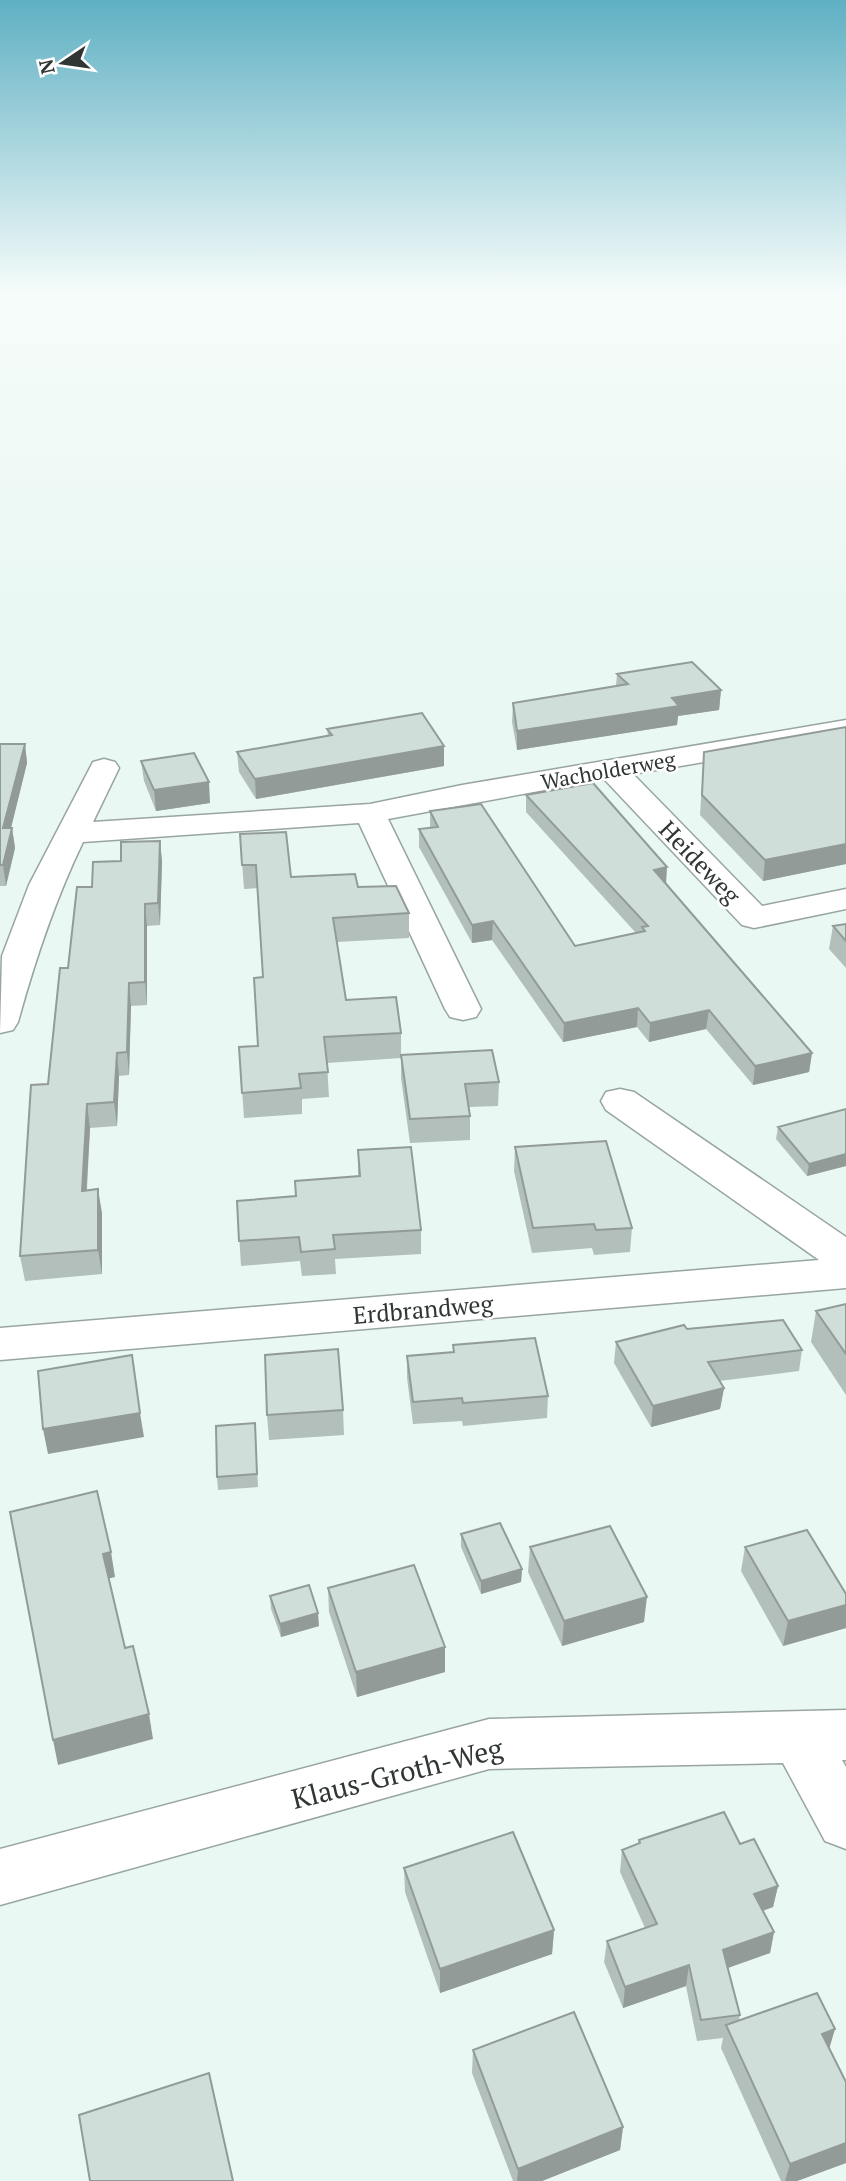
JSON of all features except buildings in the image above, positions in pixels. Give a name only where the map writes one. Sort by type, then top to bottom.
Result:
[{"type":"street","name":"Wacholderweg","points":[[74,833],[370,813],[846,729]]},
{"type":"street","points":[[0,1022],[19,956],[46,885],[104,768]]},
{"type":"street","name":"Heideweg","points":[[611,769],[754,918],[846,899]]},
{"type":"street","points":[[370,813],[463,1009]]},
{"type":"street","points":[[620,1101],[846,1258]]},
{"type":"street","name":"Erdbrandweg","points":[[0,1344],[846,1273]]},
{"type":"street","points":[[823,1737],[846,1822]]},
{"type":"street","name":"Klaus-Groth-Weg","points":[[0,1877],[489,1744],[823,1737]]}]
